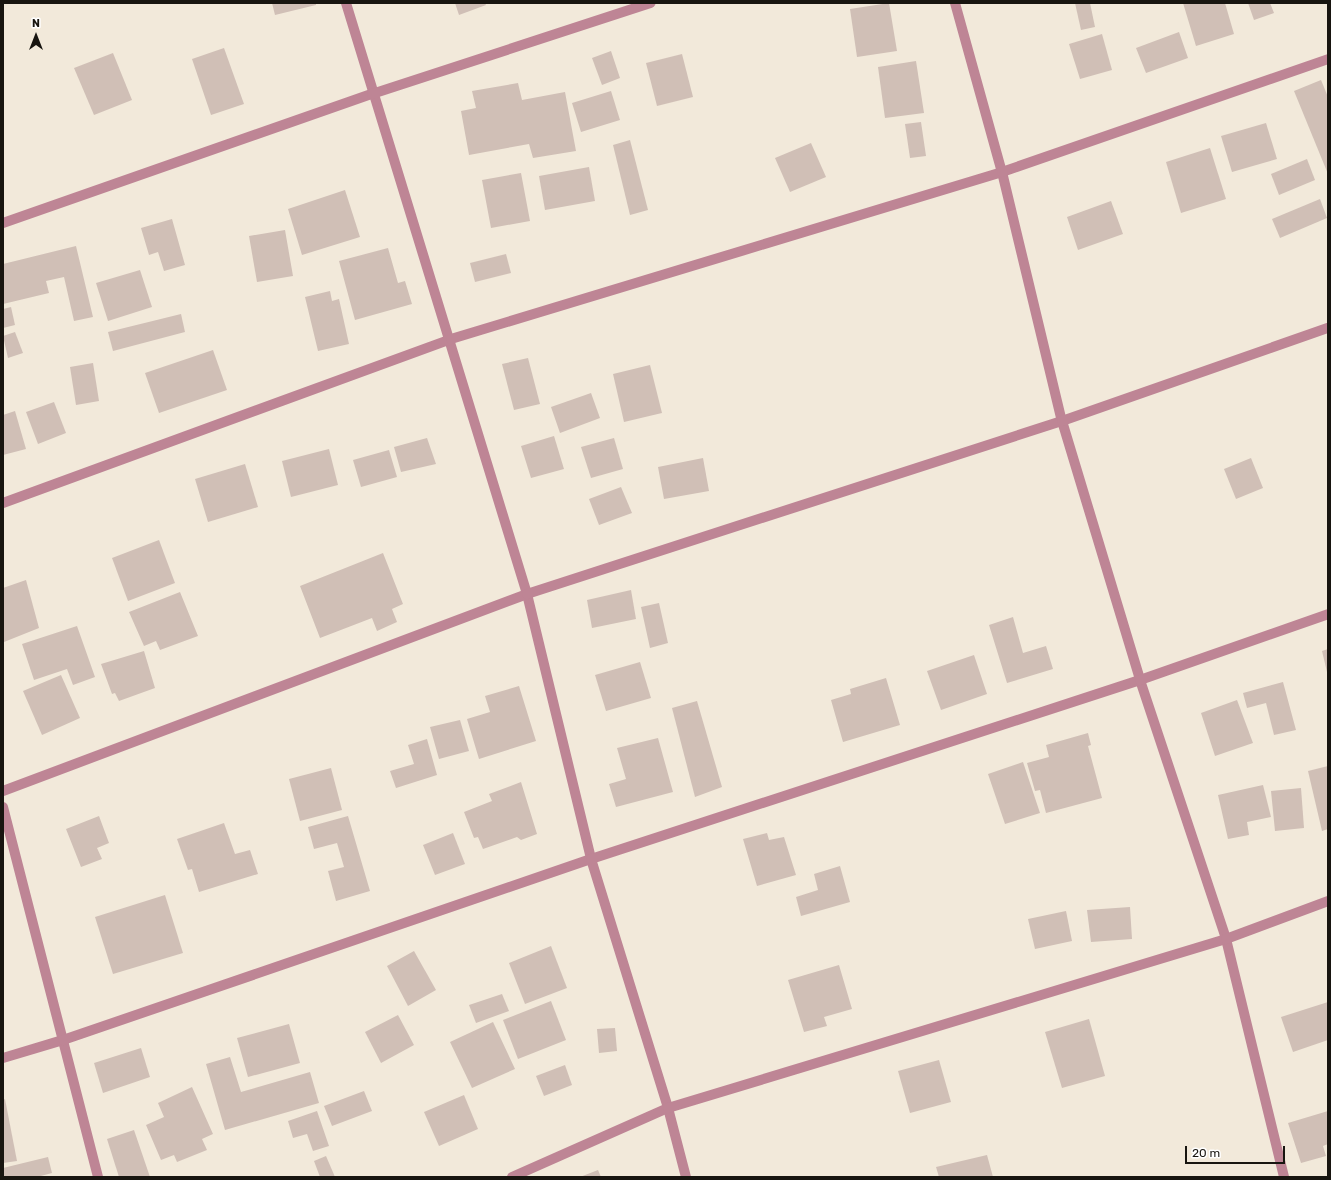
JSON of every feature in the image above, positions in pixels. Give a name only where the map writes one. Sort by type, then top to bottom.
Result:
[{"type":"street","points":[[346,3],[372,94],[451,339],[527,594],[591,859],[668,1108],[686,1177]]},
{"type":"street","points":[[3,223],[372,94],[650,3]]},
{"type":"street","points":[[954,3],[1002,172],[1062,421],[1140,680],[1226,939],[1284,1177]]},
{"type":"street","points":[[3,503],[451,339],[1002,172],[1328,59]]},
{"type":"street","points":[[3,790],[527,594],[1062,421],[1328,328]]},
{"type":"street","points":[[3,1058],[63,1040],[591,859],[1140,680],[1328,614]]},
{"type":"street","points":[[3,807],[98,1177]]},
{"type":"street","points":[[512,1177],[668,1108],[1226,939],[1328,901]]},
{"type":"building","points":[[272,3],[316,3],[316,5],[275,15]]},
{"type":"building","points":[[455,3],[485,3],[486,5],[459,15]]},
{"type":"building","points":[[889,3],[897,51],[857,57],[850,9]]},
{"type":"building","points":[[1075,3],[1090,3],[1095,27],[1081,30]]},
{"type":"building","points":[[1183,3],[1225,3],[1234,34],[1196,46]]},
{"type":"building","points":[[1248,3],[1270,3],[1274,13],[1254,20]]},
{"type":"building","points":[[1179,32],[1188,58],[1146,73],[1136,48]]},
{"type":"building","points":[[1102,34],[1112,70],[1080,79],[1069,44]]},
{"type":"building","points":[[224,48],[244,104],[211,115],[192,59]]},
{"type":"building","points":[[611,51],[620,78],[602,85],[592,58]]},
{"type":"building","points":[[113,53],[132,100],[94,115],[74,68]]},
{"type":"building","points":[[682,54],[693,97],[657,106],[646,63]]},
{"type":"building","points":[[916,61],[924,113],[885,118],[878,67]]},
{"type":"building","points":[[1321,80],[1328,97],[1328,174],[1294,91]]},
{"type":"building","points":[[518,83],[522,100],[565,92],[576,151],[533,158],[529,144],[469,155],[461,111],[476,108],[472,91]]},
{"type":"building","points":[[611,91],[620,120],[581,132],[572,103]]},
{"type":"building","points":[[921,122],[926,156],[910,158],[905,124]]},
{"type":"building","points":[[1266,123],[1277,159],[1232,172],[1221,136]]},
{"type":"building","points":[[630,140],[648,210],[630,215],[613,145]]},
{"type":"building","points":[[811,143],[826,177],[790,192],[775,158]]},
{"type":"building","points":[[1210,148],[1226,199],[1181,213],[1166,162]]},
{"type":"building","points":[[1307,159],[1315,180],[1279,195],[1271,174]]},
{"type":"building","points":[[589,167],[595,201],[545,210],[539,176]]},
{"type":"building","points":[[521,173],[530,221],[491,228],[482,180]]},
{"type":"building","points":[[345,190],[360,237],[302,255],[288,209]]},
{"type":"building","points":[[1320,199],[1327,218],[1280,238],[1272,219]]},
{"type":"building","points":[[1111,201],[1123,234],[1078,250],[1067,217]]},
{"type":"building","points":[[172,219],[185,265],[164,271],[158,252],[149,255],[141,228]]},
{"type":"building","points":[[285,230],[293,276],[257,282],[249,236]]},
{"type":"building","points":[[76,246],[93,317],[74,321],[64,277],[46,281],[49,293],[3,304],[3,264]]},
{"type":"building","points":[[388,248],[398,283],[405,281],[412,304],[355,320],[339,261]]},
{"type":"building","points":[[506,254],[511,273],[475,282],[470,263]]},
{"type":"building","points":[[140,270],[152,307],[108,321],[96,283]]},
{"type":"building","points":[[330,291],[332,301],[339,299],[349,344],[318,351],[305,297]]},
{"type":"building","points":[[11,307],[15,325],[3,328],[3,309]]},
{"type":"building","points":[[181,314],[185,332],[113,351],[108,332]]},
{"type":"building","points":[[15,332],[23,353],[8,358],[3,336]]},
{"type":"building","points":[[213,350],[227,390],[159,413],[145,373]]},
{"type":"building","points":[[528,358],[540,404],[514,410],[502,364]]},
{"type":"building","points":[[93,363],[99,401],[76,405],[70,367]]},
{"type":"building","points":[[650,365],[662,413],[624,422],[613,374]]},
{"type":"building","points":[[591,393],[600,418],[560,433],[551,407]]},
{"type":"building","points":[[54,402],[66,433],[38,444],[26,412]]},
{"type":"building","points":[[15,411],[26,449],[3,455],[3,415]]},
{"type":"building","points":[[554,436],[564,469],[531,478],[521,446]]},
{"type":"building","points":[[427,438],[436,464],[401,472],[394,447]]},
{"type":"building","points":[[614,438],[623,469],[591,478],[581,447]]},
{"type":"building","points":[[329,449],[338,485],[291,497],[282,461]]},
{"type":"building","points":[[389,450],[397,477],[361,487],[353,460]]},
{"type":"building","points":[[703,458],[709,491],[664,499],[658,467]]},
{"type":"building","points":[[1251,458],[1263,488],[1236,499],[1224,469]]},
{"type":"building","points":[[245,464],[258,507],[208,522],[195,479]]},
{"type":"building","points":[[621,487],[632,513],[599,525],[589,499]]},
{"type":"building","points":[[159,540],[175,583],[128,601],[112,558]]},
{"type":"building","points":[[383,553],[403,604],[392,609],[397,622],[377,631],[372,618],[320,638],[300,586]]},
{"type":"building","points":[[26,580],[39,628],[4,642],[3,588]]},
{"type":"building","points":[[631,590],[636,619],[592,628],[587,600]]},
{"type":"building","points":[[180,592],[198,636],[160,650],[156,641],[144,646],[129,612]]},
{"type":"building","points":[[659,603],[668,643],[650,648],[641,607]]},
{"type":"building","points":[[1013,617],[1023,653],[1046,646],[1053,669],[1007,683],[989,625]]},
{"type":"building","points":[[77,626],[95,677],[73,685],[67,669],[34,680],[22,644]]},
{"type":"building","points":[[1328,649],[1328,672],[1327,672],[1322,651]]},
{"type":"building","points":[[144,651],[155,688],[119,701],[115,693],[112,694],[101,664]]},
{"type":"building","points":[[974,655],[987,694],[941,710],[927,671]]},
{"type":"building","points":[[640,662],[651,698],[606,711],[595,675]]},
{"type":"building","points":[[61,675],[80,718],[42,735],[23,691]]},
{"type":"building","points":[[886,678],[900,725],[843,742],[831,700],[851,694],[850,689]]},
{"type":"building","points":[[1283,682],[1296,730],[1274,735],[1266,703],[1247,708],[1243,693]]},
{"type":"building","points":[[519,686],[536,741],[479,759],[467,719],[490,712],[485,696]]},
{"type":"building","points":[[1237,700],[1253,743],[1215,756],[1201,713]]},
{"type":"building","points":[[697,701],[722,787],[695,797],[672,708]]},
{"type":"building","points":[[460,720],[469,751],[439,759],[430,727]]},
{"type":"building","points":[[1088,733],[1091,745],[1088,746],[1102,798],[1046,813],[1040,790],[1035,791],[1027,763],[1049,757],[1046,745]]},
{"type":"building","points":[[658,738],[673,792],[616,807],[609,784],[626,779],[617,748]]},
{"type":"building","points":[[427,739],[437,775],[396,788],[390,771],[414,764],[408,745]]},
{"type":"building","points":[[1023,762],[1040,813],[1005,824],[988,774]]},
{"type":"building","points":[[1328,766],[1328,829],[1322,831],[1308,771]]},
{"type":"building","points":[[331,768],[342,810],[300,821],[289,779]]},
{"type":"building","points":[[521,782],[537,834],[521,840],[517,837],[483,849],[478,837],[474,838],[464,812],[492,801],[489,794]]},
{"type":"building","points":[[1263,785],[1271,817],[1247,822],[1249,835],[1228,839],[1218,795]]},
{"type":"building","points":[[1301,788],[1304,828],[1275,831],[1271,791]]},
{"type":"building","points":[[99,816],[109,843],[97,848],[102,859],[81,867],[66,829]]},
{"type":"building","points":[[348,816],[370,891],[336,901],[328,871],[344,867],[337,843],[314,849],[308,827]]},
{"type":"building","points":[[224,823],[235,854],[250,850],[258,874],[199,892],[192,869],[188,870],[177,839]]},
{"type":"building","points":[[453,833],[465,864],[435,875],[423,845]]},
{"type":"building","points":[[767,833],[769,840],[784,837],[796,875],[757,886],[743,839]]},
{"type":"building","points":[[840,866],[850,902],[801,916],[796,897],[818,890],[814,874]]},
{"type":"building","points":[[165,895],[183,953],[113,974],[95,917]]},
{"type":"building","points":[[1130,907],[1132,939],[1091,942],[1087,910]]},
{"type":"building","points":[[1066,911],[1072,941],[1035,949],[1028,919]]},
{"type":"building","points":[[551,946],[567,988],[525,1004],[509,963]]},
{"type":"building","points":[[414,951],[436,990],[408,1006],[387,966]]},
{"type":"building","points":[[839,965],[852,1009],[824,1017],[827,1026],[804,1032],[788,980]]},
{"type":"building","points":[[502,994],[509,1011],[476,1023],[469,1005]]},
{"type":"building","points":[[551,1001],[566,1040],[518,1059],[503,1020]]},
{"type":"building","points":[[1328,1002],[1328,1040],[1293,1052],[1281,1017]]},
{"type":"building","points":[[398,1015],[414,1045],[381,1063],[365,1032]]},
{"type":"building","points":[[1089,1019],[1105,1076],[1062,1088],[1045,1032]]},
{"type":"building","points":[[493,1022],[515,1069],[472,1088],[450,1042]]},
{"type":"building","points":[[289,1024],[300,1063],[248,1077],[237,1038]]},
{"type":"building","points":[[615,1028],[617,1051],[599,1053],[597,1029]]},
{"type":"building","points":[[141,1048],[150,1077],[103,1093],[94,1063]]},
{"type":"building","points":[[230,1057],[241,1092],[310,1072],[319,1103],[225,1130],[206,1064]]},
{"type":"building","points":[[939,1060],[951,1102],[910,1113],[898,1071]]},
{"type":"building","points":[[565,1065],[572,1085],[544,1096],[536,1076]]},
{"type":"building","points":[[192,1087],[213,1134],[202,1139],[207,1150],[177,1162],[174,1155],[161,1160],[146,1125],[164,1117],[158,1103]]},
{"type":"building","points":[[364,1091],[372,1111],[332,1126],[324,1106]]},
{"type":"building","points":[[464,1095],[478,1129],[439,1146],[424,1112]]},
{"type":"building","points":[[5,1099],[17,1161],[3,1163],[3,1100]]},
{"type":"building","points":[[317,1111],[329,1146],[313,1151],[307,1134],[293,1138],[288,1121]]},
{"type":"building","points":[[1328,1111],[1328,1144],[1323,1146],[1326,1156],[1301,1163],[1288,1123]]},
{"type":"building","points":[[134,1130],[150,1177],[119,1177],[107,1139]]},
{"type":"building","points":[[987,1155],[993,1177],[939,1177],[936,1167]]},
{"type":"building","points":[[326,1156],[335,1177],[320,1177],[314,1161]]},
{"type":"building","points":[[48,1157],[52,1173],[37,1177],[3,1177],[3,1168]]},
{"type":"building","points":[[598,1170],[601,1177],[580,1177]]}]
